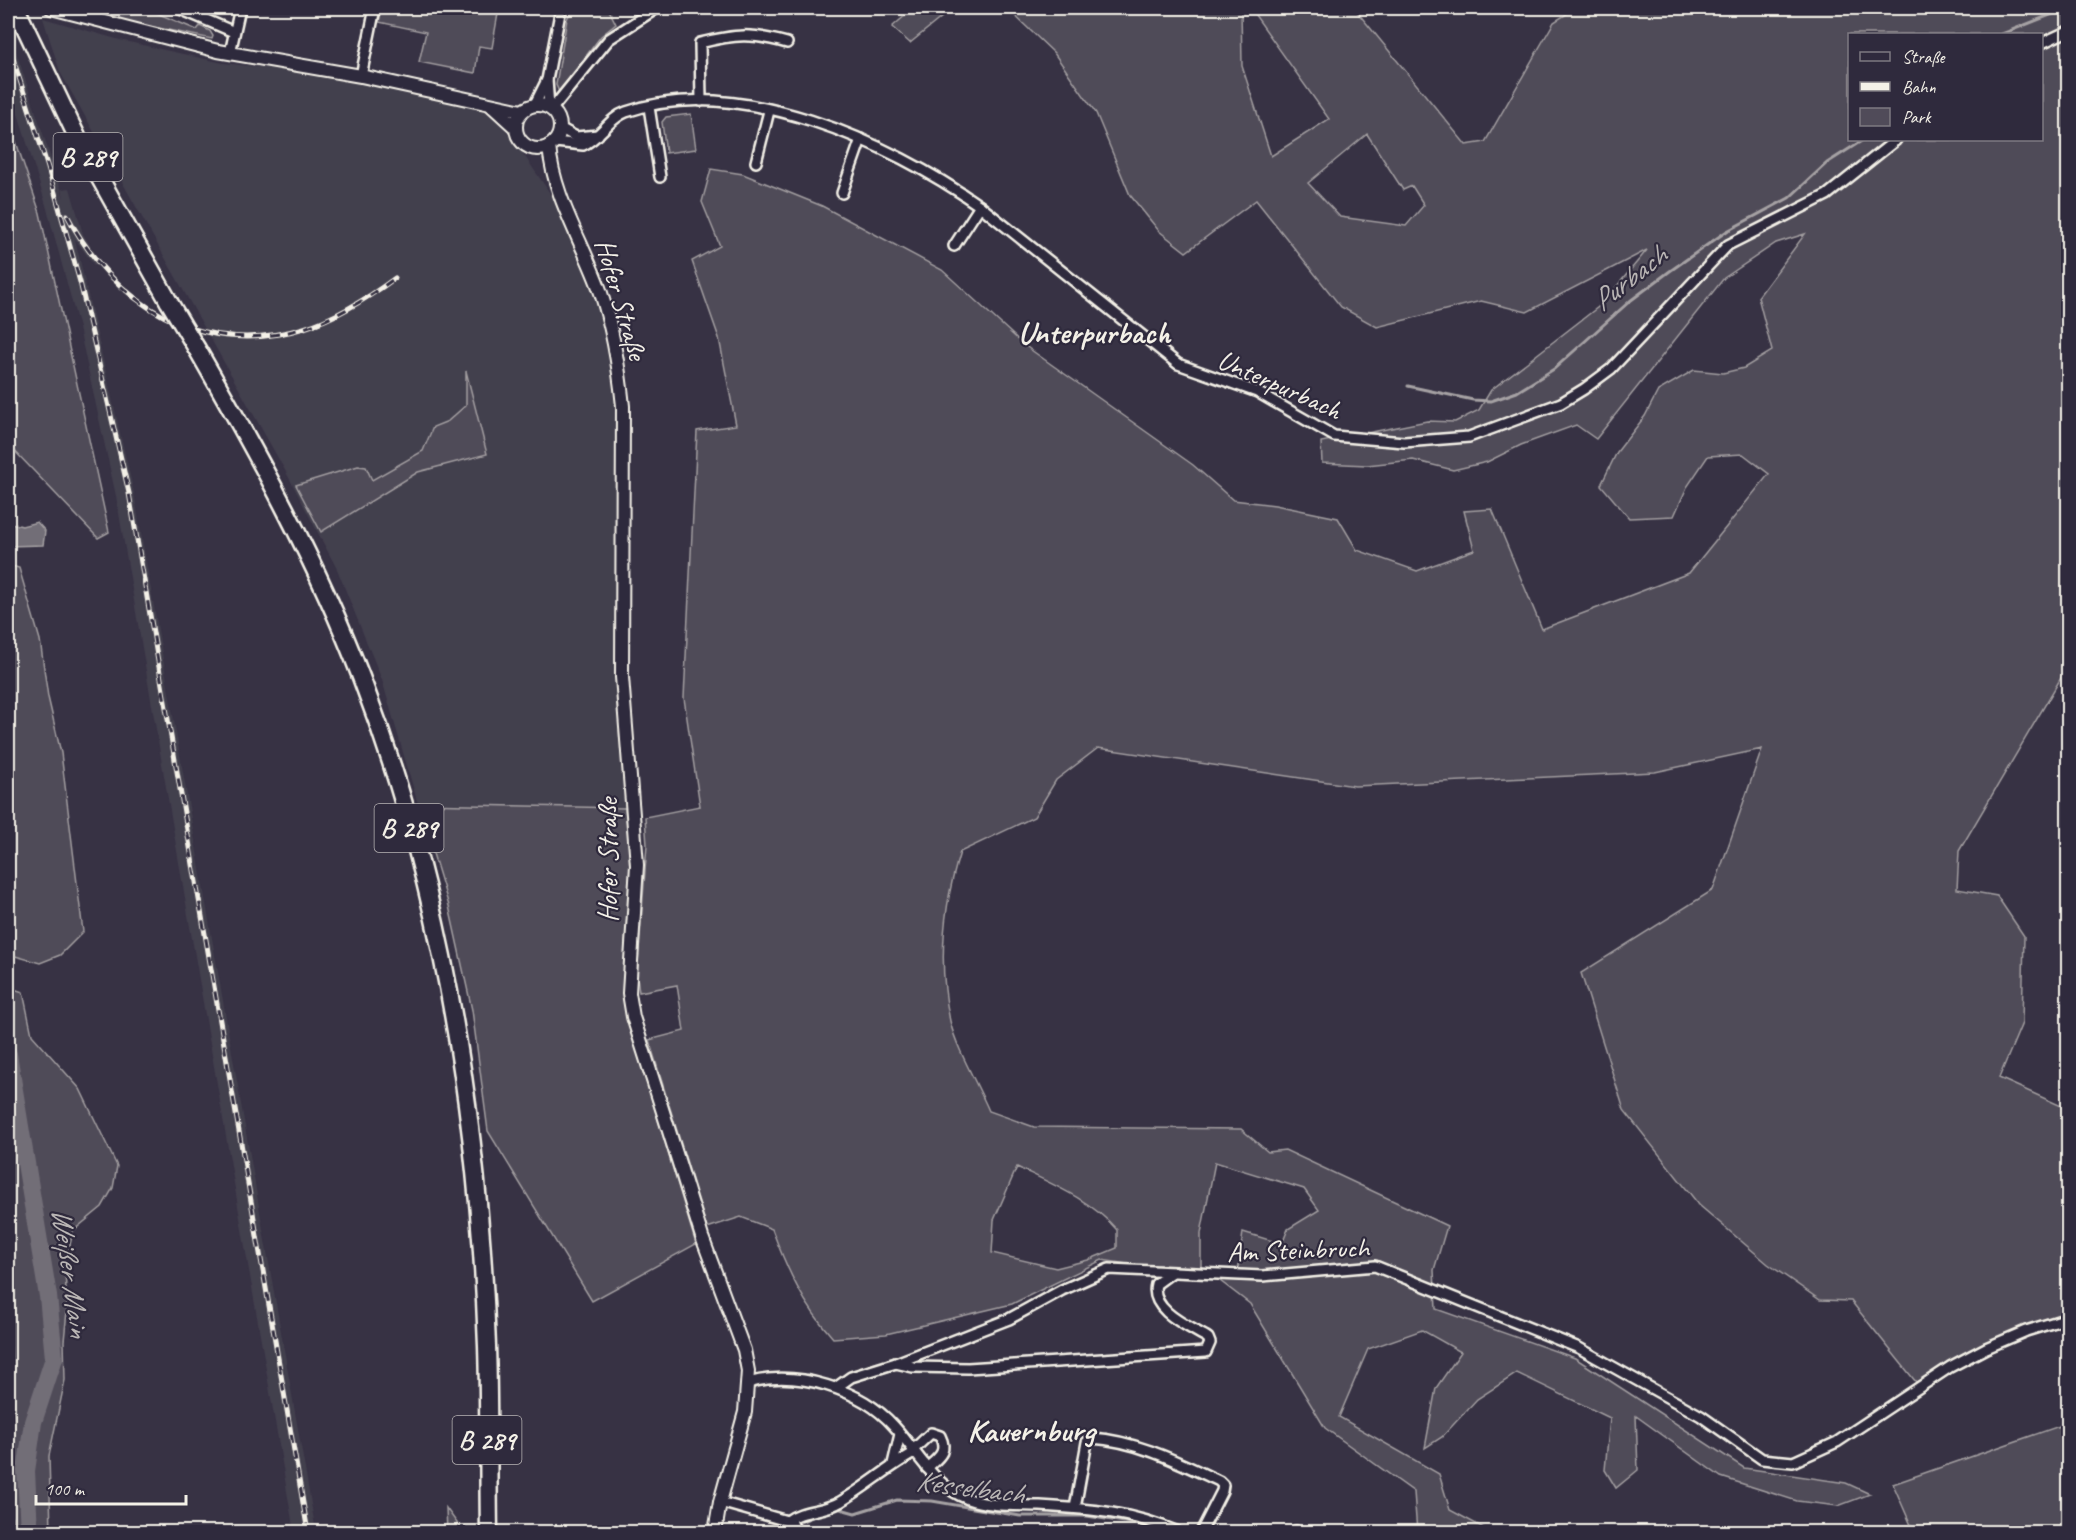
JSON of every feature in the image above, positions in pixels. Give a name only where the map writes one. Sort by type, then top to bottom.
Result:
[{"type":"highway","name":"B 289","points":[[16,8],[78,140],[266,472],[333,609],[384,743],[428,900],[452,1019],[479,1206],[487,1347],[489,1533]]},
{"type":"street","points":[[51,8],[230,53],[361,76],[471,98],[492,106],[522,111],[535,104],[547,80],[561,8]]},
{"type":"street","points":[[178,8],[234,32]]},
{"type":"street","points":[[230,53],[240,8]]},
{"type":"street","points":[[361,76],[375,8]]},
{"type":"street","points":[[551,108],[609,39],[657,8]]},
{"type":"street","points":[[2043,43],[2068,31]]},
{"type":"street","points":[[701,101],[700,43],[741,34],[757,34],[788,43]]},
{"type":"street","points":[[547,80],[551,108],[558,118],[560,128],[552,144]]},
{"type":"street","name":"Unterpurbach","points":[[598,135],[616,117],[649,107],[701,101],[718,101],[813,120],[861,139],[925,170],[980,206],[1178,364],[1257,392],[1334,435],[1404,442],[1478,435],[1569,398],[1611,369],[1728,245],[1827,195],[1895,141]]},
{"type":"street","points":[[535,104],[551,108]]},
{"type":"street","points":[[492,106],[516,128],[520,140],[536,149],[552,144],[583,146],[598,135]]},
{"type":"street","points":[[649,107],[660,177]]},
{"type":"street","points":[[516,128],[522,111]]},
{"type":"street","points":[[756,162],[769,111]]},
{"type":"street","points":[[560,128],[576,137],[598,135]]},
{"type":"street","points":[[842,193],[861,139]]},
{"type":"street","name":"Hofer Straße","points":[[552,144],[553,176]]},
{"type":"street","name":"Hofer Straße","points":[[536,149],[553,176],[601,293],[618,364],[623,406],[622,677],[637,864],[629,993],[633,1017],[702,1237],[744,1350],[748,1383],[745,1412],[720,1502],[715,1533]]},
{"type":"street","points":[[954,246],[980,206]]},
{"type":"street","name":"Am Steinbruch","points":[[896,1363],[1009,1319],[1062,1290],[1109,1269],[1262,1276],[1375,1266],[1579,1348],[1701,1416],[1762,1459],[1793,1462],[1837,1442],[1950,1367],[1986,1348],[2026,1331],[2068,1318]]},
{"type":"street","points":[[837,1387],[851,1377],[896,1363],[913,1367],[968,1368],[1206,1352],[1210,1343],[1208,1338],[1170,1314],[1160,1304],[1154,1290],[1156,1284],[1171,1273]]},
{"type":"street","points":[[748,1383],[763,1378],[837,1387],[880,1412],[927,1468],[947,1487],[968,1499],[990,1503],[1114,1511],[1150,1521],[1178,1533]]},
{"type":"street","points":[[720,1502],[793,1526],[796,1515],[839,1503],[914,1451],[931,1433],[940,1436],[944,1445],[942,1454],[927,1468]]},
{"type":"street","points":[[893,1464],[900,1434]]},
{"type":"street","points":[[1075,1508],[1087,1442],[1092,1438],[1104,1439],[1161,1455],[1219,1481],[1223,1485],[1222,1491],[1201,1533]]},
{"type":"shaded area","points":[[43,18],[120,40],[223,63],[289,70],[488,109],[515,142],[554,199],[581,256],[601,312],[613,368],[619,445],[619,602],[614,670],[625,808],[418,804],[382,680],[337,569],[286,472],[60,72]]},
{"type":"shaded area","points":[[8,27],[64,198],[62,189],[70,188],[83,234],[100,261],[94,265],[75,239],[134,493],[316,1532],[294,1532],[116,496],[79,328],[46,205],[8,81]]},
{"type":"shaded area","points":[[8,516],[11,523],[22,526],[37,522],[45,531],[43,545],[8,546]]},
{"type":"green space","points":[[82,8],[145,8],[197,30],[200,26],[210,31],[213,36],[212,39],[110,18]]},
{"type":"green space","points":[[382,8],[499,8],[492,48],[479,46],[475,73],[419,62],[426,32],[379,22]]},
{"type":"green space","points":[[569,8],[608,8],[616,24],[601,36],[559,92],[556,85],[570,13]]},
{"type":"green space","points":[[914,8],[953,8],[910,43],[892,27]]},
{"type":"green space","points":[[1007,8],[1241,8],[1242,66],[1271,156],[1329,119],[1250,8],[1354,8],[1466,145],[1485,142],[1554,22],[1576,8],[2068,8],[2068,666],[1959,851],[1957,889],[1997,896],[2024,936],[2022,1023],[1999,1078],[2068,1109],[2068,1318],[2010,1334],[1916,1382],[1851,1301],[1820,1300],[1768,1264],[1699,1205],[1624,1110],[1581,973],[1713,890],[1762,749],[1655,772],[1355,786],[1098,748],[1056,780],[1034,817],[960,852],[946,915],[943,957],[950,1021],[962,1054],[989,1111],[1034,1127],[1241,1129],[1268,1152],[1285,1150],[1447,1226],[1434,1270],[1436,1309],[1575,1358],[1744,1468],[1846,1483],[1870,1494],[1838,1506],[1797,1501],[1721,1477],[1636,1416],[1638,1470],[1616,1488],[1605,1470],[1610,1418],[1517,1373],[1477,1399],[1442,1437],[1425,1448],[1436,1388],[1461,1352],[1422,1330],[1368,1349],[1339,1417],[1439,1474],[1450,1510],[1491,1532],[1417,1532],[1414,1492],[1325,1428],[1250,1304],[1216,1278],[1102,1260],[1012,1304],[886,1334],[833,1338],[813,1313],[797,1287],[772,1229],[741,1217],[707,1228],[649,1040],[684,1031],[677,985],[639,992],[637,976],[647,845],[645,817],[700,806],[684,698],[697,431],[736,425],[719,338],[692,261],[720,246],[702,202],[711,169],[743,174],[822,206],[942,270],[1024,345],[1193,465],[1233,500],[1275,505],[1338,518],[1357,550],[1417,571],[1474,550],[1464,511],[1492,509],[1542,629],[1689,573],[1769,474],[1743,454],[1708,456],[1687,487],[1674,516],[1629,518],[1601,485],[1617,452],[1645,416],[1658,391],[1694,370],[1723,373],[1744,368],[1772,351],[1758,297],[1805,234],[1776,243],[1724,278],[1596,439],[1576,425],[1521,445],[1487,462],[1453,470],[1413,460],[1367,465],[1322,463],[1321,442],[1427,421],[1455,422],[1479,410],[1491,390],[1602,304],[1647,250],[1527,312],[1481,301],[1377,327],[1341,307],[1256,200],[1186,252],[1159,231],[1130,195],[1096,113],[1054,53]],"holes":[[[1367,134],[1403,190],[1412,186],[1424,205],[1406,226],[1340,217],[1308,183]],[[1215,1162],[1304,1189],[1319,1210],[1288,1229],[1282,1244],[1243,1232],[1238,1272],[1201,1271],[1201,1233]],[[1017,1167],[1083,1201],[1107,1219],[1117,1230],[1117,1248],[1088,1260],[1056,1268],[992,1253],[994,1220]]]},
{"type":"green space","points":[[691,114],[696,149],[666,153],[662,122],[666,117]]},
{"type":"green space","points":[[8,118],[40,213],[109,532],[98,538],[8,444]]},
{"type":"green space","points":[[466,371],[487,454],[418,472],[321,532],[296,485],[358,466],[366,467],[372,480],[423,451],[433,427],[448,421],[466,405]]},
{"type":"green space","points":[[8,565],[19,568],[40,640],[48,697],[61,753],[83,932],[60,955],[40,963],[8,954]]},
{"type":"green space","points":[[418,804],[625,808],[630,859],[624,961],[629,1025],[696,1244],[592,1301],[488,1131],[472,1010],[449,906]]},
{"type":"green space","points":[[8,987],[23,992],[32,1035],[80,1089],[117,1166],[113,1188],[102,1207],[73,1231],[65,1268],[67,1311],[64,1341],[65,1380],[49,1456],[51,1532],[15,1532],[8,1505],[13,1404],[8,1297]]},
{"type":"green space","points":[[2068,1423],[2068,1532],[1914,1532],[1893,1484]]},
{"type":"green space","points":[[446,1508],[457,1523],[458,1532],[447,1532]]},
{"type":"waterway","name":"Purbach","points":[[2005,33],[2068,8]]},
{"type":"waterway","name":"Purbach","points":[[1408,386],[1473,400],[1491,401],[1517,392],[1554,369],[1630,301],[1670,271],[1727,231],[1789,198],[1827,163],[1861,141]]},
{"type":"waterway","name":"Weißer Main","points":[[8,1054],[48,1296],[54,1358],[33,1422],[26,1471],[29,1532]]},
{"type":"waterway","name":"Kesselbach","points":[[837,1508],[855,1513],[897,1500],[932,1501],[1020,1516],[1087,1516],[1137,1524],[1155,1532]]},
{"type":"waterway","name":"Kesselbach","points":[[795,1524],[819,1514]]},
{"type":"railway","points":[[8,43],[48,168],[80,282],[129,493],[308,1532]]},
{"type":"railway","points":[[67,215],[86,247],[109,275],[135,298],[164,317],[196,329],[230,336],[266,336],[316,324],[351,307],[395,278]]},
{"type":"district","name":"Unterpurbach","points":[[1094,332]]},
{"type":"district","name":"Kauernburg","points":[[1031,1430]]}]
